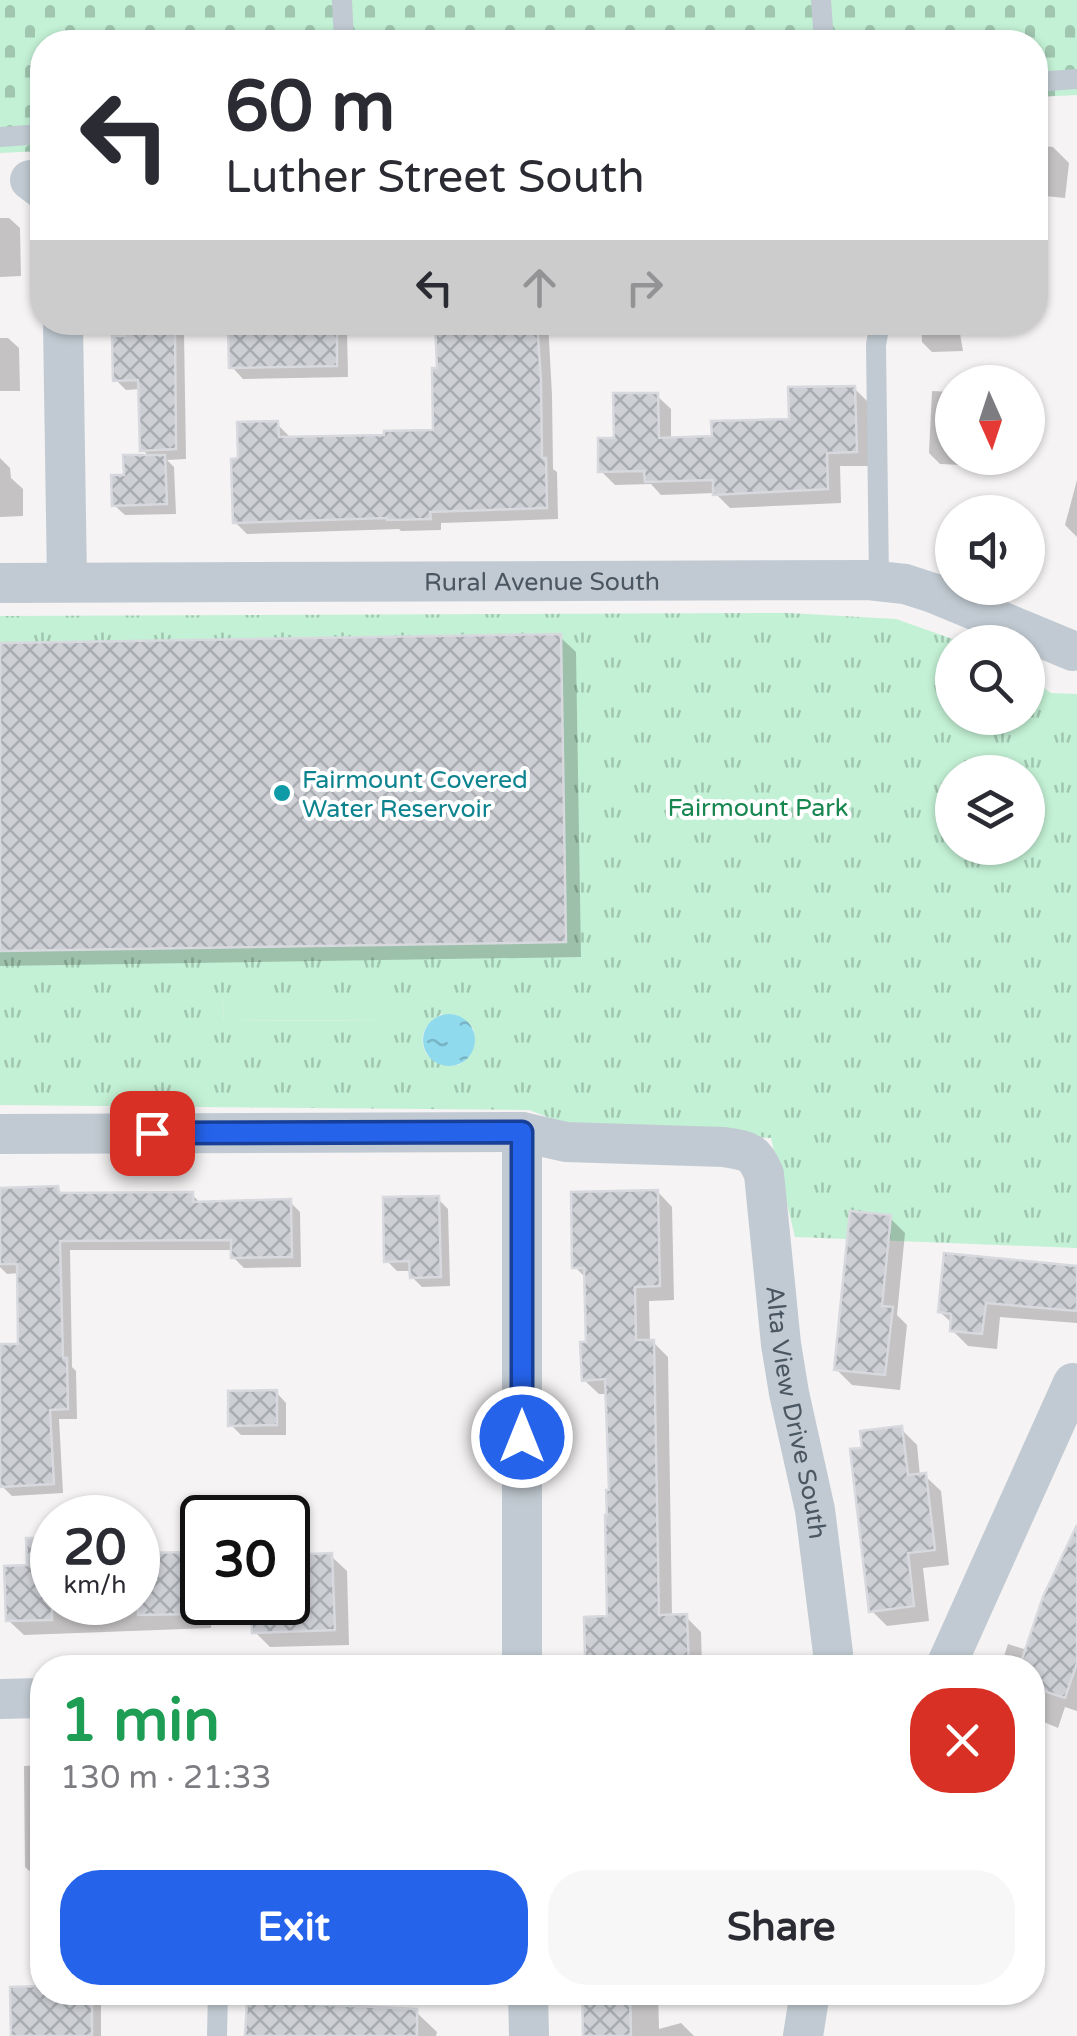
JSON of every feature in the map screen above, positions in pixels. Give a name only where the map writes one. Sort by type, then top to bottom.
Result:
[{"type":"street","points":[[63,335],[68,582]]},
{"type":"street","name":"Rural Avenue South","points":[[0,583],[878,582],[905,584],[933,593],[1073,650]]},
{"type":"street","points":[[0,1134],[522,1132],[522,1655]]},
{"type":"street","name":"Alta View Drive South","points":[[522,1132],[566,1142],[724,1147],[756,1156],[764,1174],[784,1361],[815,1510],[833,1655]]},
{"type":"street","points":[[951,1655],[1072,1382]]},
{"type":"street","points":[[0,1698],[30,1698]]},
{"type":"street","points":[[528,2005],[529,2036]]},
{"type":"street","points":[[804,2036],[808,2005]]},
{"type":"lane","points":[[342,0],[343,30]]},
{"type":"lane","points":[[821,0],[823,30]]},
{"type":"lane","points":[[1048,81],[1077,79]]},
{"type":"lane","points":[[0,137],[30,135]]},
{"type":"lane","points":[[878,335],[878,582]]},
{"type":"lane","points":[[218,2005],[218,2036]]},
{"type":"green space","points":[[0,0],[1077,0],[1077,95],[1048,96],[1048,30],[30,30],[30,152],[0,153]]},
{"type":"green space","name":"Fairmount Park","points":[[788,613],[896,619],[935,633],[935,735],[1045,735],[1045,689],[1051,693],[1077,694],[1077,1248],[795,1237],[771,1138],[574,1127],[529,1110],[0,1105],[0,951],[566,942],[561,634],[0,643],[0,616]],"holes":[[[222,998],[408,1020],[224,1021]],[[442,1014],[473,1028],[473,1050],[458,1065],[427,1055],[424,1048],[427,1026]]]},
{"type":"green space","points":[[222,997],[408,997],[408,1020],[224,1021]]},
{"type":"water","points":[[449,1014],[468,1021],[475,1040],[468,1059],[449,1066],[430,1059],[423,1040],[430,1021]]},
{"type":"building","points":[[175,335],[176,449],[140,451],[138,380],[113,381],[112,336]]},
{"type":"building","points":[[228,335],[337,335],[337,366],[229,368]]},
{"type":"building","points":[[436,335],[538,335],[547,508],[430,512],[431,519],[233,523],[231,459],[238,458],[237,422],[278,421],[279,437],[433,430],[432,368],[437,368]]},
{"type":"building","points":[[855,386],[857,452],[827,453],[828,489],[713,495],[713,480],[645,482],[644,471],[598,472],[598,438],[614,438],[613,393],[658,393],[659,438],[712,436],[711,421],[789,419],[788,387]]},
{"type":"building","points":[[123,455],[165,455],[167,504],[112,506],[111,475],[124,475]]},
{"type":"building","name":"Fairmount Covered Water Reservoir","points":[[561,634],[566,942],[0,951],[0,643]]},
{"type":"building","points":[[58,1186],[59,1193],[193,1192],[193,1202],[291,1199],[292,1257],[231,1258],[231,1240],[60,1241],[68,1409],[50,1410],[54,1484],[0,1487],[0,1344],[18,1344],[17,1264],[0,1264],[0,1188]]},
{"type":"building","points":[[658,1190],[660,1286],[635,1287],[636,1340],[654,1340],[659,1615],[687,1614],[689,1655],[585,1655],[584,1617],[607,1616],[605,1515],[609,1490],[605,1379],[582,1381],[580,1342],[586,1342],[584,1268],[572,1268],[571,1192]]},
{"type":"building","points":[[439,1196],[441,1277],[410,1278],[409,1261],[384,1262],[383,1197]]},
{"type":"building","points":[[850,1211],[891,1215],[882,1306],[893,1307],[885,1375],[834,1370]]},
{"type":"building","points":[[944,1253],[1077,1266],[1077,1311],[986,1303],[982,1334],[950,1331],[951,1314],[938,1312]]},
{"type":"building","points":[[277,1390],[277,1425],[228,1426],[228,1391]]},
{"type":"building","points":[[902,1426],[908,1475],[926,1473],[935,1550],[908,1553],[914,1606],[869,1612],[850,1449],[862,1448],[860,1431]]},
{"type":"building","points":[[1077,1525],[1077,1663],[1065,1698],[1045,1691],[1045,1655],[1023,1655],[1043,1597]]},
{"type":"building","points":[[26,1538],[30,1538],[30,1620],[6,1621],[4,1566],[27,1565]]},
{"type":"building","points":[[180,1552],[180,1614],[160,1615],[160,1553]]},
{"type":"building","points":[[332,1553],[335,1630],[252,1633],[252,1625],[310,1625],[310,1554]]},
{"type":"building","points":[[30,1986],[30,2005],[92,2005],[92,2036],[11,2036],[10,1987]]},
{"type":"building","points":[[247,2005],[417,2009],[417,2036],[245,2036]]},
{"type":"building","points":[[582,2005],[630,2005],[631,2036],[583,2036]]},
{"type":"place","name":"Fairmount Covered Water Reservoir","points":[[282,793]]},
{"type":"route","points":[[152,1133],[522,1132],[522,1437]]}]
